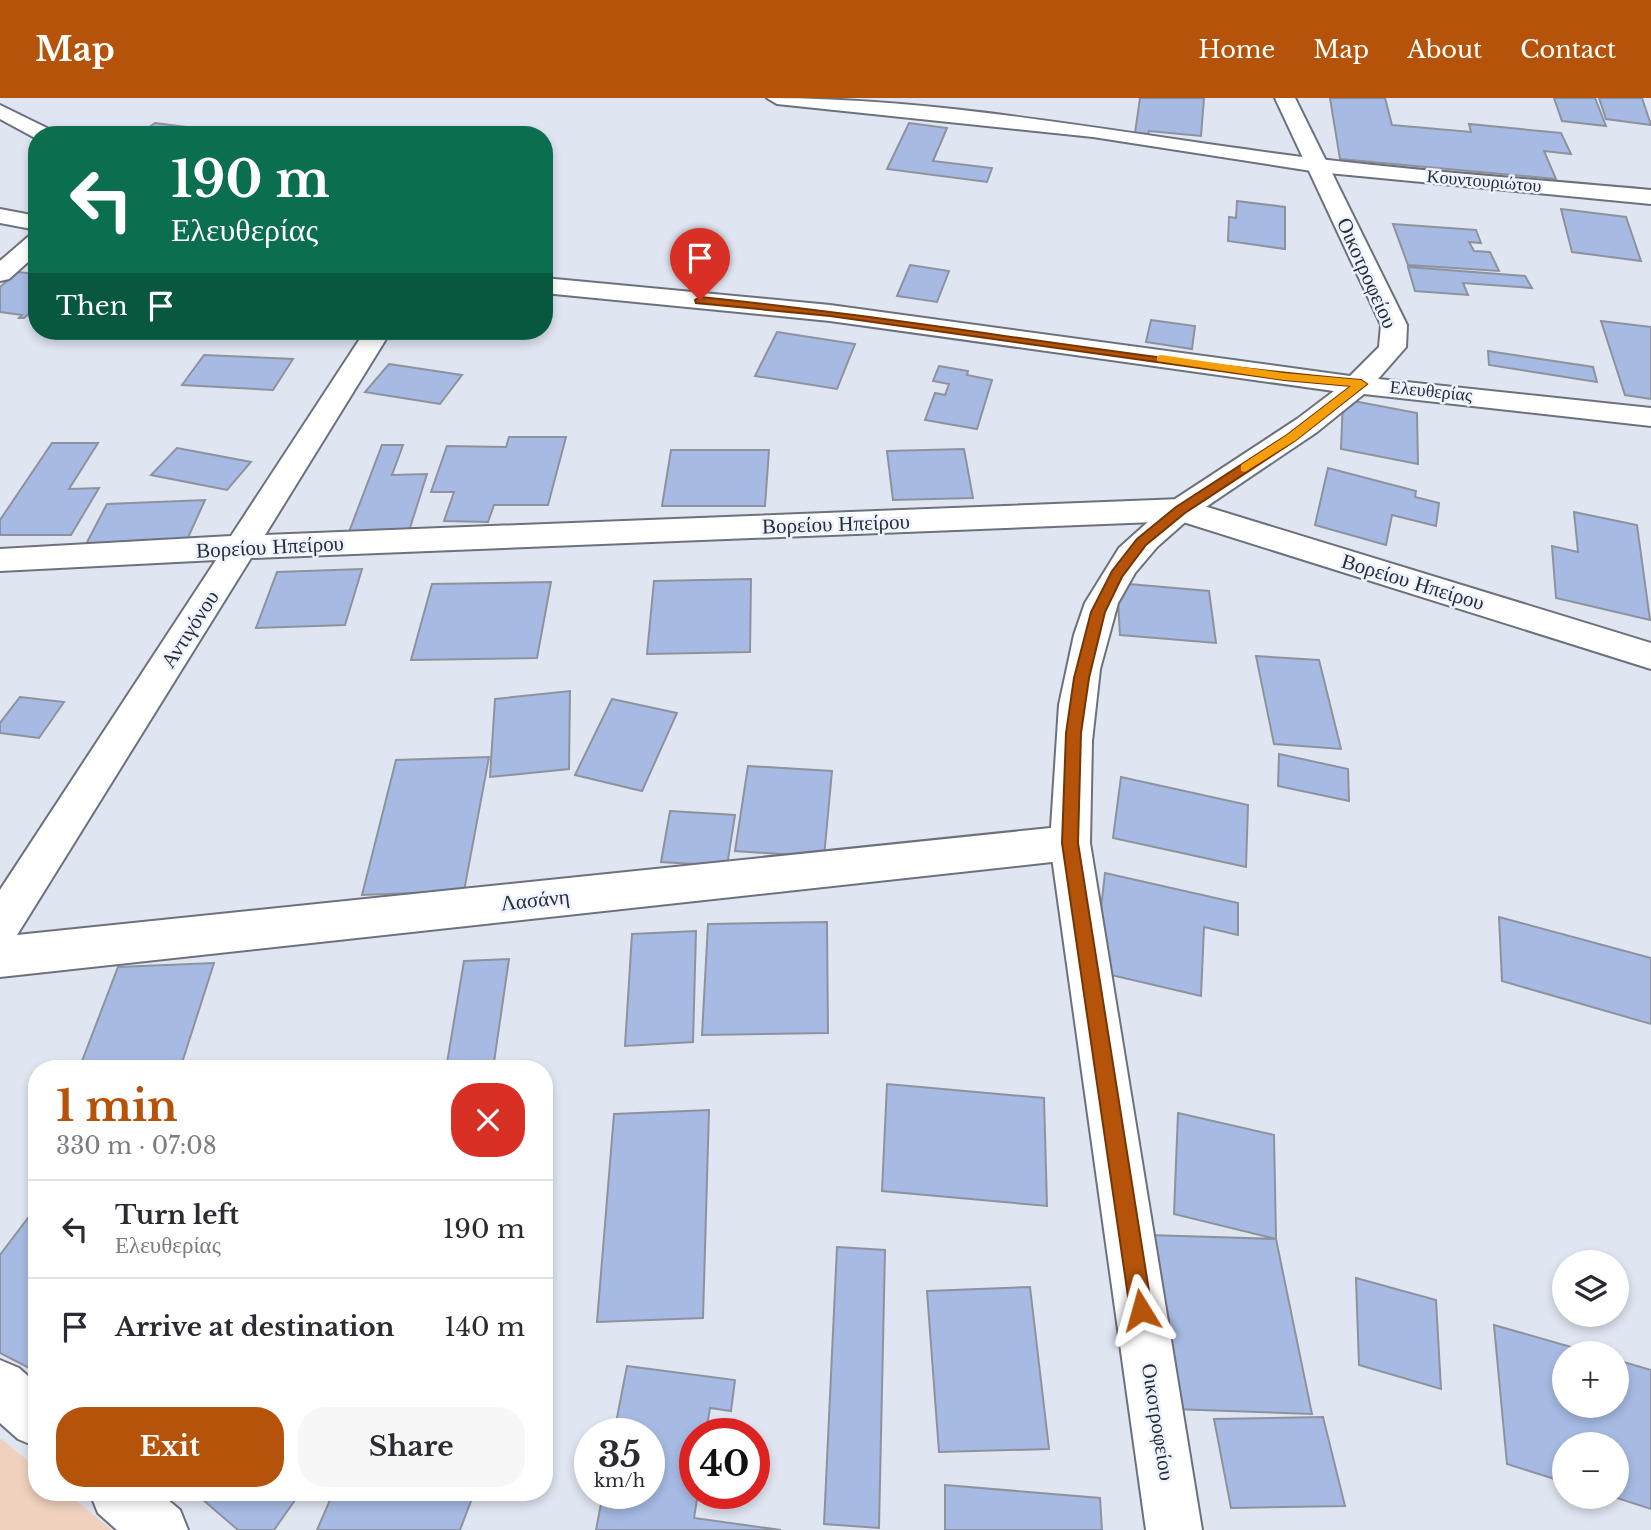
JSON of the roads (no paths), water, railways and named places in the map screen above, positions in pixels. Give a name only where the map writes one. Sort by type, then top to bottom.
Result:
[{"type":"street","name":"Κουντουριώτου","points":[[776,98],[1093,131],[1318,165],[1651,197]]},
{"type":"street","name":"Οικοτροφείου","points":[[1174,1530],[1070,843],[1073,733],[1081,678],[1098,612],[1117,575],[1142,542],[1181,510],[1292,438],[1361,384],[1392,349],[1394,325],[1285,98]]},
{"type":"street","points":[[0,111],[29,126]]},
{"type":"street","points":[[0,216],[28,221]]},
{"type":"street","points":[[0,274],[28,249]]},
{"type":"street","name":"Ελευθερίας","points":[[553,286],[830,313],[1284,377],[1651,417]]},
{"type":"street","name":"Αντιγόνου","points":[[0,926],[372,340]]},
{"type":"street","name":"Βορείου Ηπείρου","points":[[0,560],[243,547],[1181,510],[1651,656]]},
{"type":"street","name":"Λασάνη","points":[[0,957],[1070,843]]},
{"type":"street","points":[[0,1387],[28,1412]]},
{"type":"street","points":[[127,1501],[160,1530]]}]
